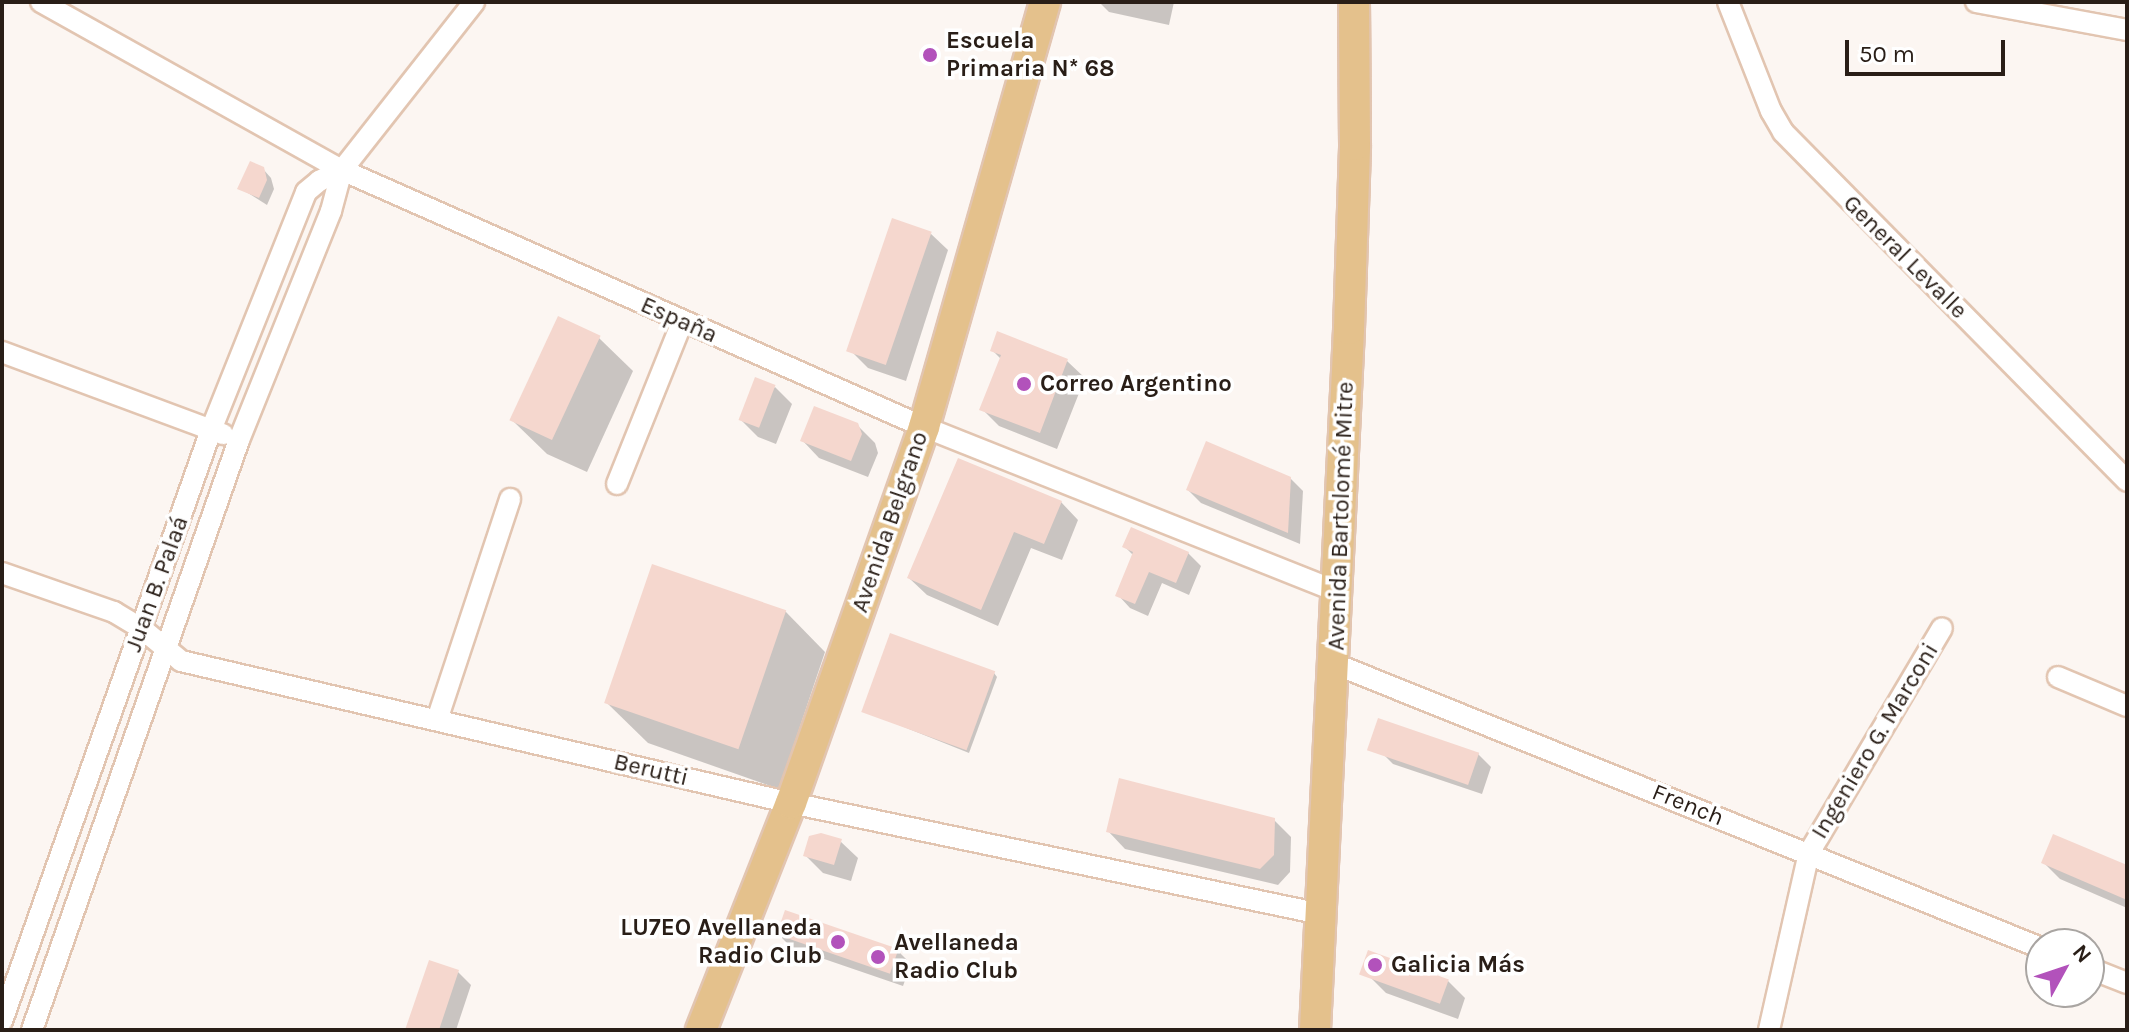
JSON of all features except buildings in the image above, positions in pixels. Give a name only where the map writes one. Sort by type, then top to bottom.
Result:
[{"type":"main road","name":"Avenida Belgrano","points":[[701,1030],[791,803],[924,427],[1045,2]]},
{"type":"main road","name":"Avenida Bartolomé Mitre","points":[[1315,1030],[1335,664],[1354,188],[1354,2]]},
{"type":"street","name":"España","points":[[41,2],[342,170],[924,427],[1338,592]]},
{"type":"street","name":"Juan B. Palaá","points":[[32,1030],[163,650],[239,440],[331,211],[342,170],[474,2]]},
{"type":"street","name":"General Levalle","points":[[1728,2],[1771,111],[1783,132],[2127,481]]},
{"type":"street","points":[[1976,2],[2127,30]]},
{"type":"street","name":"Juan B. Palaá","points":[[2,1021],[211,430],[306,192],[319,181],[342,170]]},
{"type":"street","points":[[617,484],[682,322]]},
{"type":"street","points":[[2,352],[239,440]]},
{"type":"street","points":[[437,720],[510,499]]},
{"type":"street","name":"Berutti","points":[[2,573],[114,612],[141,628],[163,650],[181,661],[791,803],[1321,914]]},
{"type":"street","name":"Ingeniero G. Marconi","points":[[1769,1030],[1809,853],[1942,628]]},
{"type":"street","name":"French","points":[[1335,664],[2025,941]]},
{"type":"street","points":[[2058,677],[2127,706]]},
{"type":"street","points":[[2105,974],[2127,983]]},
{"type":"place","name":"Escuela Primaria N* 68","points":[[930,55]]},
{"type":"place","name":"Correo Argentino","points":[[1024,384]]},
{"type":"place","name":"LU7EO Avellaneda Radio Club","points":[[838,942]]},
{"type":"place","name":"Avellaneda Radio Club","points":[[878,957]]},
{"type":"place","name":"Galicia Más","points":[[1375,965]]}]
